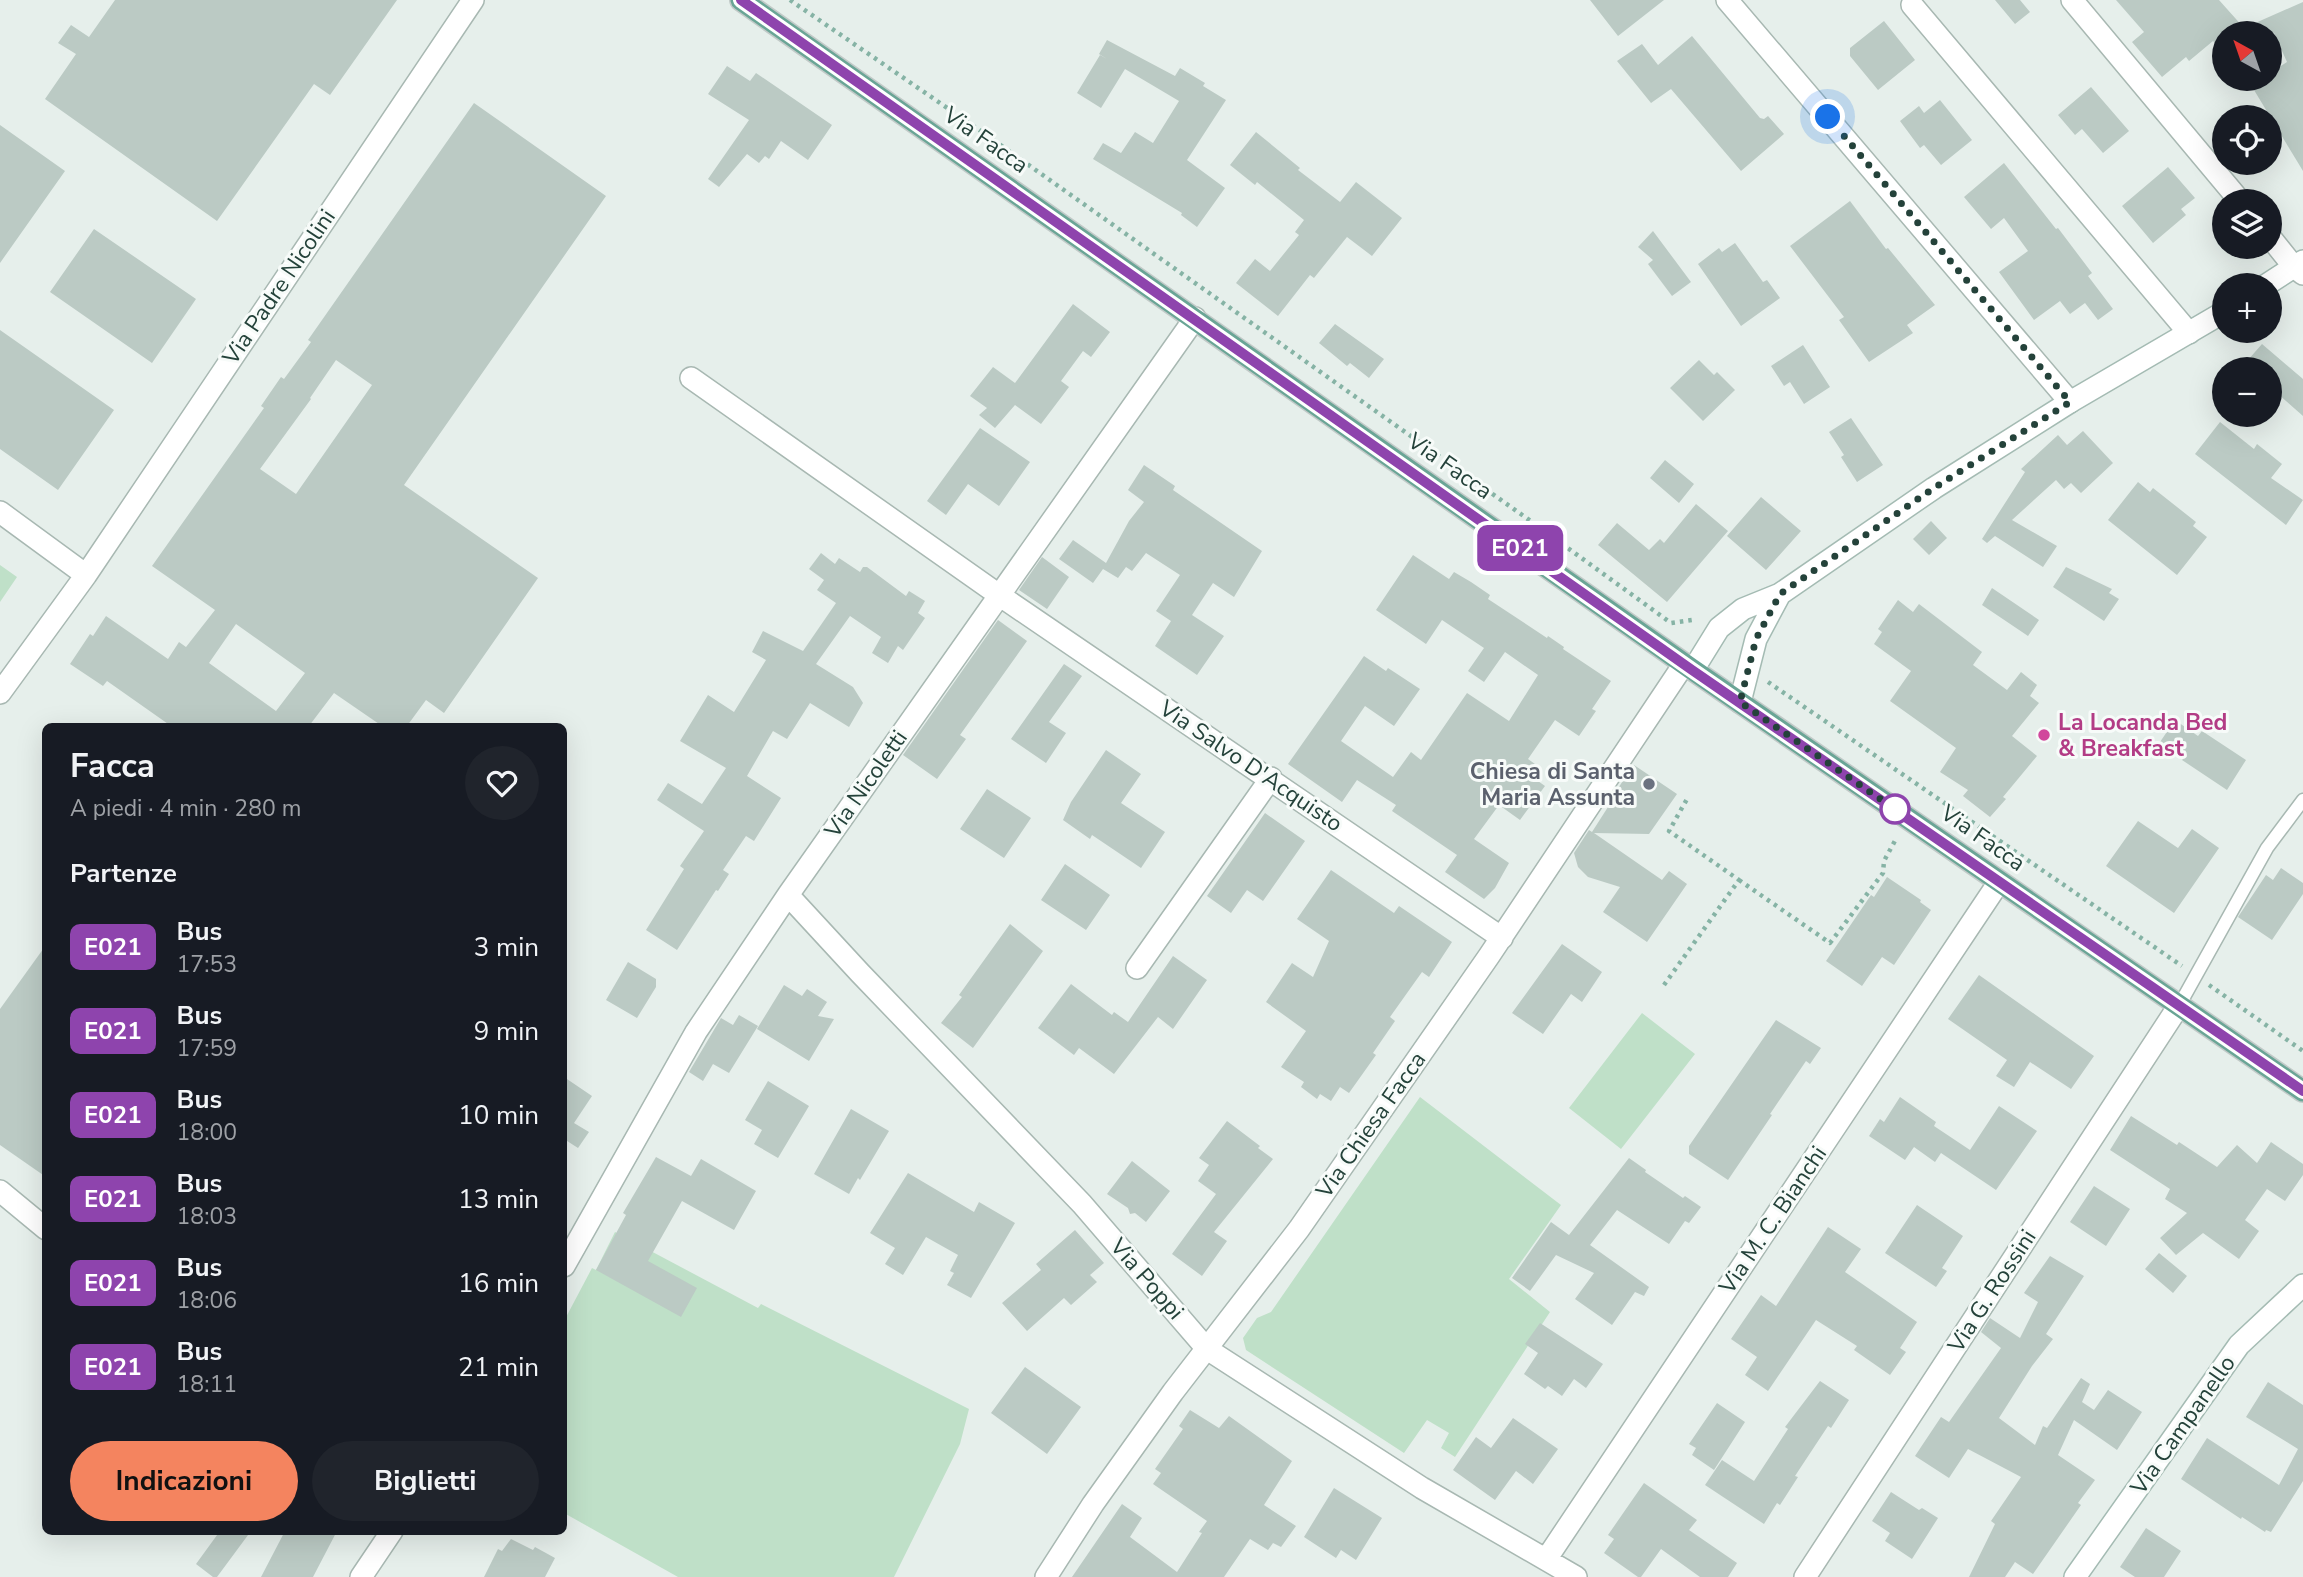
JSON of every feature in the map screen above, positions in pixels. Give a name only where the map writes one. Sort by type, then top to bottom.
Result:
[{"type":"main road","name":"Via Facca","points":[[741,0],[1688,667],[2303,1091]]},
{"type":"street","name":"Via Padre Nicolini","points":[[0,693],[86,575],[473,0]]},
{"type":"street","points":[[1727,0],[2070,402]]},
{"type":"street","points":[[2072,0],[2230,189]]},
{"type":"street","points":[[1912,5],[2189,333]]},
{"type":"street","points":[[2282,249],[2300,267],[2282,277]]},
{"type":"street","name":"Via Nicoletti","points":[[567,1261],[696,1032],[788,895],[1195,318]]},
{"type":"street","points":[[1740,702],[1756,639],[1780,594],[1934,488],[2070,402],[2212,319]]},
{"type":"street","name":"Via Salvo D'Acquisto","points":[[691,378],[999,595],[1502,937]]},
{"type":"street","points":[[0,512],[86,575]]},
{"type":"street","name":"Via Chiesa Facca","points":[[1046,1577],[1093,1504],[1173,1392],[1299,1229],[1688,667],[1719,628],[1744,608],[1780,594]]},
{"type":"street","points":[[1137,968],[1270,778]]},
{"type":"street","name":"Via M. C. Bianchi","points":[[1546,1558],[1999,881]]},
{"type":"street","name":"Via Poppi","points":[[788,895],[860,974],[1082,1204],[1207,1349],[1422,1488],[1576,1577]]},
{"type":"street","name":"Via G. Rossini","points":[[1805,1577],[2180,1004]]},
{"type":"street","points":[[0,1191],[42,1225]]},
{"type":"street","name":"Via Campanello","points":[[2076,1577],[2239,1345],[2303,1285]]},
{"type":"street","points":[[361,1577],[389,1535]]},
{"type":"lane","points":[[2180,1004],[2267,848],[2303,800]]},
{"type":"path","points":[[790,0],[986,135],[1671,623],[1692,620]]},
{"type":"path","points":[[1766,681],[2303,1051]]},
{"type":"path","points":[[1687,799],[1669,831],[1830,943],[1883,873],[1884,861],[1899,835],[1889,829]]},
{"type":"path","points":[[1664,985],[1739,880]]},
{"type":"green space","points":[[0,565],[17,577],[0,602]]},
{"type":"green space","points":[[1642,1013],[1695,1054],[1621,1149],[1569,1108]]},
{"type":"green space","points":[[1420,1097],[1561,1205],[1509,1279],[1550,1312],[1455,1457],[1441,1448],[1449,1433],[1427,1420],[1404,1453],[1246,1350],[1243,1338],[1257,1318],[1271,1312]]},
{"type":"green space","points":[[615,1232],[758,1308],[761,1304],[969,1409],[960,1444],[894,1577],[678,1577],[567,1515],[567,1315],[592,1268],[596,1270]]},
{"type":"building","points":[[115,0],[397,0],[330,95],[314,84],[217,221],[45,99],[76,54],[58,43],[71,25],[89,37]]},
{"type":"building","points":[[1590,0],[1664,0],[1618,36]]},
{"type":"building","points":[[1995,0],[2020,0],[2030,12],[2015,24]]},
{"type":"building","points":[[2116,0],[2219,0],[2238,21],[2212,21],[2212,42],[2189,61],[2186,57],[2162,77],[2132,42],[2144,32]]},
{"type":"building","points":[[2303,2],[2303,171],[2282,136],[2282,105],[2263,105],[2255,91],[2282,91],[2282,65],[2287,62],[2282,51],[2282,21],[2260,21]]},
{"type":"building","points":[[1884,21],[1915,60],[1878,90],[1850,56],[1850,48]]},
{"type":"building","points":[[1692,36],[1760,118],[1768,116],[1784,134],[1741,171],[1671,89],[1651,103],[1617,61],[1642,44],[1658,65]]},
{"type":"building","points":[[1107,40],[1175,76],[1180,68],[1226,100],[1187,160],[1225,188],[1197,227],[1181,215],[1182,213],[1093,159],[1103,143],[1121,153],[1135,132],[1153,143],[1179,101],[1125,69],[1101,108],[1077,93],[1100,55],[1107,59],[1099,54]]},
{"type":"building","points":[[727,66],[750,81],[756,73],[832,125],[808,160],[781,141],[769,159],[765,156],[759,163],[747,154],[719,187],[708,179],[749,120],[708,94]]},
{"type":"building","points":[[2091,87],[2129,131],[2103,153],[2082,129],[2075,135],[2058,115]]},
{"type":"building","points":[[1940,100],[1972,140],[1941,165],[1924,145],[1920,148],[1900,121],[1919,106],[1924,113]]},
{"type":"building","points":[[474,103],[606,196],[404,485],[538,578],[444,713],[426,700],[409,723],[378,723],[334,693],[311,723],[167,723],[107,681],[103,686],[70,664],[106,616],[168,659],[179,642],[186,647],[215,610],[152,566],[264,408],[261,406],[281,377],[284,379],[311,342],[308,340]],"holes":[[[336,360],[372,385],[296,494],[260,469]],[[236,624],[305,673],[276,711],[209,663]]]},
{"type":"building","points":[[0,125],[65,171],[0,263]]},
{"type":"building","points":[[1256,132],[1300,168],[1298,170],[1340,202],[1356,182],[1402,218],[1372,256],[1347,237],[1314,278],[1310,275],[1278,316],[1236,283],[1255,259],[1270,271],[1299,235],[1295,232],[1304,220],[1257,182],[1255,185],[1230,165]]},
{"type":"building","points":[[2004,163],[2092,273],[2088,276],[2113,309],[2098,320],[2085,303],[2070,314],[2060,301],[2034,320],[1999,272],[2028,251],[2004,218],[1991,229],[1964,197]]},
{"type":"building","points":[[2168,167],[2195,198],[2181,209],[2186,215],[2153,243],[2122,206]]},
{"type":"building","points":[[1850,201],[1886,249],[1888,248],[1935,305],[1907,325],[1913,333],[1869,362],[1839,320],[1844,317],[1790,246]]},
{"type":"building","points":[[94,229],[196,299],[152,363],[50,292]]},
{"type":"building","points":[[1653,231],[1691,282],[1672,296],[1648,264],[1653,260],[1638,247]]},
{"type":"building","points":[[1735,243],[1763,282],[1767,280],[1780,298],[1741,326],[1698,264],[1719,248],[1722,252]]},
{"type":"building","points":[[1073,304],[1110,332],[1091,357],[1083,351],[1061,381],[1069,387],[1041,424],[1015,405],[995,428],[979,415],[987,408],[970,396],[993,367],[1015,383]]},
{"type":"building","points":[[1335,324],[1384,359],[1369,378],[1350,363],[1347,366],[1319,343]]},
{"type":"building","points":[[0,330],[114,410],[58,490],[0,449]]},
{"type":"building","points":[[2262,344],[2277,357],[2251,357]]},
{"type":"building","points":[[1803,345],[1830,387],[1804,404],[1790,382],[1784,386],[1771,366]]},
{"type":"building","points":[[1699,360],[1714,375],[1717,372],[1735,390],[1703,421],[1670,388]]},
{"type":"building","points":[[2282,361],[2303,379],[2303,416],[2282,398]]},
{"type":"building","points":[[1851,418],[1883,465],[1857,482],[1829,432]]},
{"type":"building","points":[[2216,427],[2226,427],[2254,449],[2257,444],[2282,464],[2271,478],[2303,500],[2286,525],[2195,454]]},
{"type":"building","points":[[980,428],[1030,462],[999,506],[968,484],[946,515],[927,501]]},
{"type":"building","points":[[2083,431],[2113,463],[2081,493],[2071,483],[2064,489],[2056,480],[2012,520],[2057,546],[2043,567],[1995,536],[1987,543],[1982,539],[2025,472],[2021,469],[2058,435],[2067,445]]},
{"type":"building","points":[[1665,460],[1694,484],[1679,503],[1650,478]]},
{"type":"building","points":[[1144,465],[1175,486],[1173,490],[1262,551],[1234,597],[1213,583],[1192,615],[1224,636],[1197,675],[1155,646],[1171,621],[1156,611],[1180,575],[1146,553],[1132,571],[1126,567],[1118,578],[1103,569],[1093,583],[1059,559],[1073,540],[1106,563],[1129,521],[1144,502],[1128,490]]},
{"type":"building","points":[[2138,482],[2150,492],[2153,488],[2196,522],[2193,526],[2207,537],[2177,575],[2108,520]]},
{"type":"building","points":[[1761,497],[1801,531],[1766,570],[1727,536]]},
{"type":"building","points":[[1696,504],[1728,531],[1667,602],[1598,545],[1617,523],[1649,550],[1660,539],[1664,543]]},
{"type":"building","points":[[1931,521],[1947,538],[1929,555],[1913,539]]},
{"type":"building","points":[[821,553],[835,564],[839,558],[860,572],[863,567],[867,567],[906,596],[909,591],[925,601],[918,613],[925,618],[903,650],[898,646],[888,663],[872,653],[881,637],[850,616],[816,664],[853,687],[863,703],[849,727],[810,703],[787,739],[773,731],[747,776],[781,798],[754,841],[746,836],[723,870],[729,874],[677,950],[646,930],[684,869],[680,866],[704,831],[657,800],[668,783],[702,804],[726,768],[680,741],[708,695],[734,712],[766,660],[752,652],[763,631],[803,651],[836,603],[817,590],[824,580],[809,569]]},
{"type":"building","points":[[1413,555],[1449,579],[1454,572],[1471,582],[1490,595],[1488,599],[1547,638],[1548,636],[1611,681],[1592,709],[1596,711],[1579,736],[1555,720],[1528,759],[1535,764],[1528,774],[1545,786],[1520,820],[1499,805],[1474,839],[1509,863],[1495,888],[1484,899],[1445,872],[1457,855],[1392,811],[1396,805],[1357,780],[1342,802],[1288,764],[1364,656],[1420,689],[1394,726],[1365,706],[1341,741],[1393,777],[1411,752],[1421,760],[1467,693],[1509,721],[1538,675],[1505,652],[1484,682],[1468,671],[1484,648],[1442,620],[1426,644],[1376,610]]},
{"type":"building","points":[[1042,557],[1069,577],[1047,609],[1019,590]]},
{"type":"building","points":[[2066,567],[2112,589],[2109,593],[2119,599],[2104,621],[2053,587]]},
{"type":"building","points":[[1992,588],[2039,620],[2028,636],[1982,605]]},
{"type":"building","points":[[1898,600],[1913,612],[1919,604],[1982,652],[1973,665],[2007,690],[2021,672],[2037,685],[2030,696],[2039,703],[2012,736],[2037,756],[1990,817],[1963,796],[1968,790],[1940,772],[1956,748],[1890,701],[1911,671],[1874,644],[1882,632],[1878,629]]},
{"type":"building","points":[[998,620],[1027,641],[960,735],[966,739],[937,779],[903,755]]},
{"type":"building","points":[[1064,664],[1082,676],[1049,722],[1066,733],[1046,763],[1011,739]]},
{"type":"building","points":[[2175,720],[2198,736],[2202,731],[2246,760],[2227,790],[2160,742]]},
{"type":"building","points":[[1106,750],[1141,774],[1121,803],[1165,832],[1141,868],[1092,835],[1090,839],[1063,820],[1071,802]]},
{"type":"building","points":[[1634,765],[1677,794],[1649,834],[1594,833],[1662,880],[1669,871],[1687,884],[1647,942],[1603,912],[1620,887],[1588,877],[1578,867],[1574,853],[1589,830],[1592,832],[1608,807],[1607,804]]},
{"type":"building","points":[[987,789],[1031,818],[1004,858],[960,829]]},
{"type":"building","points":[[1265,813],[1305,841],[1263,901],[1247,890],[1231,913],[1207,896]]},
{"type":"building","points":[[2138,821],[2178,848],[2192,829],[2219,848],[2174,913],[2106,866]]},
{"type":"building","points":[[1065,864],[1110,895],[1086,930],[1041,900]]},
{"type":"building","points":[[2281,868],[2303,883],[2303,894],[2272,940],[2238,917],[2266,875],[2273,880]]},
{"type":"building","points":[[1331,870],[1394,913],[1399,906],[1452,942],[1429,977],[1422,972],[1390,1017],[1395,1021],[1373,1053],[1376,1055],[1349,1093],[1340,1087],[1331,1101],[1320,1094],[1317,1099],[1301,1087],[1304,1082],[1281,1067],[1306,1031],[1266,1002],[1292,963],[1313,977],[1329,941],[1297,919]]},
{"type":"building","points":[[1887,877],[1931,910],[1894,965],[1882,957],[1862,986],[1826,961],[1871,895],[1874,897]]},
{"type":"building","points":[[1010,924],[1043,951],[973,1048],[941,1023],[962,997],[959,995]]},
{"type":"building","points":[[1562,944],[1602,972],[1582,1002],[1571,994],[1543,1034],[1512,1013]]},
{"type":"building","points":[[42,951],[42,1174],[0,1145],[0,1009]]},
{"type":"building","points":[[1173,956],[1207,980],[1173,1029],[1158,1017],[1114,1074],[1079,1048],[1074,1055],[1038,1028],[1071,984],[1112,1015],[1114,1012],[1128,1022]]},
{"type":"building","points":[[628,962],[656,979],[656,987],[637,1018],[606,1000]]},
{"type":"building","points":[[1979,975],[2094,1056],[2071,1089],[2030,1062],[2014,1087],[1996,1076],[2007,1060],[1948,1019]]},
{"type":"building","points":[[784,985],[802,996],[807,989],[827,1002],[818,1016],[834,1019],[809,1061],[757,1029]]},
{"type":"building","points":[[739,1015],[758,1026],[729,1073],[713,1064],[703,1081],[689,1072],[721,1018],[733,1025]]},
{"type":"building","points":[[1776,1020],[1821,1048],[1810,1064],[1806,1061],[1728,1180],[1689,1154],[1689,1146]]},
{"type":"building","points":[[567,1079],[592,1096],[574,1123],[589,1132],[578,1148],[567,1141]]},
{"type":"building","points":[[768,1081],[809,1106],[778,1158],[754,1144],[762,1130],[745,1120]]},
{"type":"building","points":[[1900,1097],[1936,1122],[1934,1126],[1970,1150],[1999,1106],[2037,1131],[1996,1190],[1941,1153],[1935,1162],[1914,1147],[1905,1160],[1869,1136],[1880,1119],[1884,1122]]},
{"type":"building","points":[[851,1109],[889,1131],[849,1194],[814,1174]]},
{"type":"building","points":[[2131,1116],[2177,1145],[2179,1142],[2217,1167],[2237,1145],[2257,1163],[2271,1142],[2303,1164],[2303,1175],[2285,1201],[2267,1189],[2245,1220],[2259,1231],[2239,1259],[2203,1233],[2176,1255],[2160,1238],[2187,1213],[2165,1199],[2170,1189],[2110,1150]]},
{"type":"building","points":[[1227,1121],[1273,1159],[1214,1232],[1227,1241],[1202,1276],[1172,1254],[1216,1194],[1198,1181],[1209,1165],[1199,1158]]},
{"type":"building","points":[[656,1157],[691,1176],[701,1159],[756,1191],[734,1230],[682,1201],[648,1261],[697,1288],[681,1317],[596,1270],[626,1215],[623,1213]]},
{"type":"building","points":[[1629,1158],[1683,1198],[1685,1196],[1701,1207],[1689,1223],[1685,1221],[1669,1244],[1617,1210],[1590,1245],[1649,1287],[1644,1296],[1635,1292],[1612,1325],[1575,1299],[1594,1273],[1556,1255],[1530,1291],[1512,1278],[1551,1222],[1569,1235]]},
{"type":"building","points":[[1132,1161],[1170,1191],[1146,1222],[1135,1213],[1130,1214],[1128,1208],[1107,1194]]},
{"type":"building","points":[[908,1173],[974,1212],[979,1202],[1015,1223],[971,1298],[947,1285],[954,1273],[950,1271],[958,1255],[926,1237],[903,1275],[885,1264],[895,1248],[870,1233]]},
{"type":"building","points":[[2094,1186],[2130,1209],[2106,1246],[2070,1222]]},
{"type":"building","points":[[1917,1205],[1963,1236],[1942,1268],[1947,1271],[1936,1287],[1885,1253]]},
{"type":"building","points":[[1828,1227],[1861,1249],[1845,1272],[1917,1322],[1900,1348],[1906,1352],[1890,1375],[1854,1350],[1857,1346],[1816,1320],[1768,1391],[1745,1375],[1757,1357],[1731,1339],[1761,1295],[1776,1306]]},
{"type":"building","points":[[1075,1230],[1104,1263],[1090,1275],[1097,1282],[1071,1305],[1064,1298],[1027,1331],[1002,1303],[1041,1270],[1036,1264]]},
{"type":"building","points":[[2159,1253],[2187,1276],[2173,1293],[2145,1269]]},
{"type":"building","points":[[2050,1256],[2084,1276],[2046,1334],[2053,1339],[2032,1366],[1999,1418],[2035,1445],[2043,1426],[2047,1428],[2081,1378],[2090,1384],[2082,1402],[2094,1410],[2108,1390],[2142,1412],[2117,1450],[2074,1420],[2058,1455],[2095,1480],[2033,1574],[2015,1562],[2005,1577],[1969,1577],[1995,1524],[1991,1521],[2021,1477],[1968,1449],[1949,1478],[1915,1456],[1941,1417],[1949,1422],[2001,1348],[1981,1332],[1990,1318],[2020,1338],[2038,1302],[2024,1293]]},
{"type":"building","points":[[1540,1323],[1603,1364],[1586,1388],[1574,1379],[1562,1396],[1548,1386],[1545,1389],[1524,1374],[1538,1353],[1525,1344]]},
{"type":"building","points":[[1025,1367],[1081,1407],[1047,1454],[991,1413]]},
{"type":"building","points":[[1820,1381],[1849,1400],[1831,1428],[1828,1426],[1795,1476],[1798,1477],[1780,1505],[1777,1503],[1764,1524],[1705,1485],[1722,1460],[1754,1481],[1788,1429],[1785,1427]]},
{"type":"building","points":[[2268,1382],[2303,1405],[2303,1481],[2271,1532],[2265,1532],[2181,1479],[2207,1438],[2279,1485],[2298,1449],[2246,1417]]},
{"type":"building","points":[[1717,1403],[1745,1422],[1714,1470],[1692,1455],[1696,1448],[1689,1444]]},
{"type":"building","points":[[1190,1410],[1219,1428],[1229,1416],[1292,1461],[1264,1505],[1296,1526],[1281,1547],[1273,1543],[1268,1550],[1250,1539],[1224,1577],[1072,1577],[1122,1504],[1142,1518],[1130,1537],[1177,1572],[1207,1521],[1153,1484],[1161,1473],[1155,1469],[1183,1429],[1179,1426]]},
{"type":"building","points":[[1513,1418],[1558,1449],[1533,1484],[1516,1471],[1495,1500],[1453,1470],[1476,1437],[1491,1448]]},
{"type":"building","points":[[1644,1483],[1697,1520],[1689,1530],[1737,1563],[1728,1577],[1700,1577],[1661,1549],[1641,1577],[1638,1577],[1604,1553],[1614,1539],[1608,1535]]},
{"type":"building","points":[[1334,1488],[1382,1518],[1356,1560],[1341,1550],[1336,1558],[1304,1537]]},
{"type":"building","points":[[1891,1492],[1919,1510],[1922,1508],[1938,1518],[1912,1559],[1885,1541],[1890,1533],[1872,1521]]},
{"type":"building","points":[[2146,1528],[2181,1551],[2164,1577],[2135,1577],[2120,1567]]},
{"type":"building","points":[[217,1535],[248,1535],[217,1577],[213,1577],[196,1564]]},
{"type":"building","points":[[283,1535],[335,1535],[313,1577],[261,1577]]},
{"type":"building","points":[[511,1539],[533,1550],[535,1547],[555,1558],[545,1577],[484,1577],[498,1549],[502,1551]]},
{"type":"bus line","name":"E021","points":[[741,0],[1692,670],[2303,1091]]},
{"type":"place","name":"La Locanda Bed & Breakfast","points":[[2044,735]]},
{"type":"place","name":"Chiesa di Santa Maria Assunta","points":[[1649,784]]},
{"type":"route","points":[[1828,117],[2070,402],[1934,488],[1780,594],[1756,639],[1740,702],[1902,814],[1895,809]]}]
